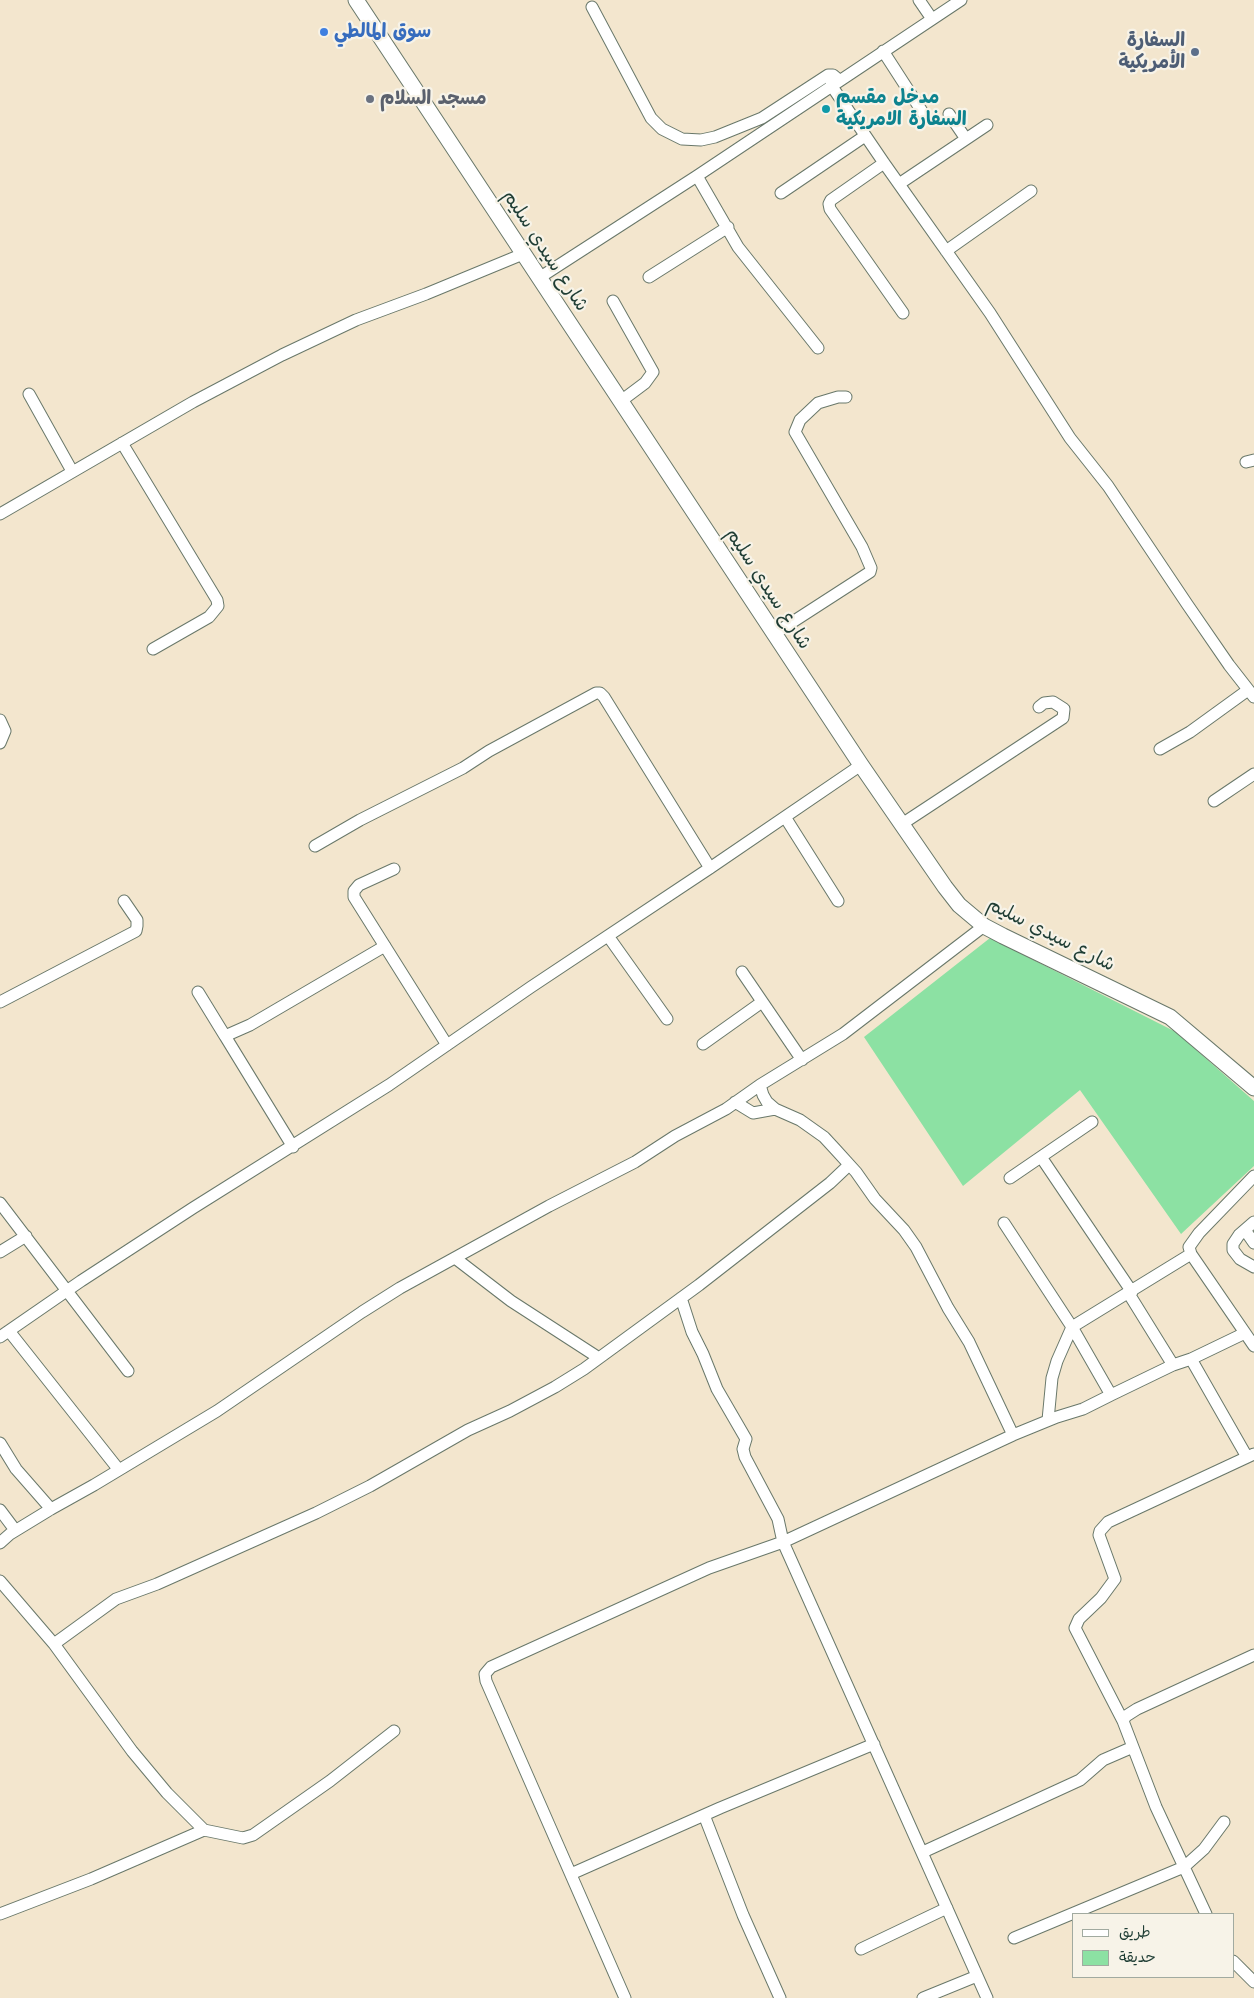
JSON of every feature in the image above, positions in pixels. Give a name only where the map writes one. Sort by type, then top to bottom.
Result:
[{"type":"main road","name":"شارع سيدي سليم","points":[[356,0],[861,765],[959,905],[984,926],[1170,1017],[1254,1088]]},
{"type":"street","points":[[919,0],[932,19]]},
{"type":"street","points":[[539,278],[697,176],[961,0]]},
{"type":"street","points":[[592,7],[651,118],[662,129],[682,139],[701,140],[715,137],[762,118],[828,74],[833,75],[835,83],[884,164],[990,313],[1070,438],[1108,486],[1197,620],[1251,694],[1160,749]]},
{"type":"street","points":[[883,51],[926,116]]},
{"type":"street","points":[[949,114],[966,139]]},
{"type":"street","points":[[899,184],[987,125]]},
{"type":"street","points":[[781,193],[866,136]]},
{"type":"street","points":[[884,164],[831,200],[829,204],[830,209],[903,313]]},
{"type":"street","points":[[697,176],[738,247],[818,348]]},
{"type":"street","points":[[946,251],[1031,191]]},
{"type":"street","points":[[649,277],[728,227]]},
{"type":"street","points":[[0,514],[193,402],[290,351],[356,320],[426,294],[523,254]]},
{"type":"street","points":[[613,301],[653,372],[645,383],[621,402]]},
{"type":"street","points":[[30,394],[72,471]]},
{"type":"street","points":[[774,634],[870,572],[871,568],[862,547],[795,432],[800,420],[818,403],[838,397],[846,397]]},
{"type":"street","points":[[122,443],[217,600],[218,606],[209,617],[154,649]]},
{"type":"street","points":[[315,846],[360,820],[463,768],[489,751],[596,693],[600,693],[710,868]]},
{"type":"street","points":[[902,824],[1063,718],[1064,710],[1054,702],[1044,703],[1040,707]]},
{"type":"street","points":[[0,720],[5,731],[0,743]]},
{"type":"street","points":[[119,1470],[4,1334],[67,1290],[193,1208],[389,1085],[861,765]]},
{"type":"street","points":[[1214,801],[1254,774]]},
{"type":"street","points":[[785,817],[838,901]]},
{"type":"street","points":[[394,869],[359,885],[354,891],[354,897],[447,1045]]},
{"type":"street","points":[[0,1002],[136,931],[136,920],[124,901]]},
{"type":"street","points":[[0,1543],[15,1530],[216,1412],[362,1312],[549,1206],[635,1162],[802,1060],[843,1034],[984,926]]},
{"type":"street","points":[[608,936],[667,1019]]},
{"type":"street","points":[[226,1036],[250,1025],[384,946]]},
{"type":"street","points":[[742,972],[802,1060]]},
{"type":"street","points":[[198,992],[293,1147]]},
{"type":"street","points":[[703,1044],[762,1002]]},
{"type":"street","points":[[760,1085],[762,1095],[775,1109],[800,1120],[812,1128],[836,1150],[856,1172],[875,1199],[904,1230],[916,1247],[948,1308],[969,1342],[1013,1435]]},
{"type":"street","points":[[735,1102],[753,1113],[775,1109]]},
{"type":"street","points":[[1010,1178],[1092,1122]]},
{"type":"street","points":[[1040,1157],[1131,1293],[1173,1365]]},
{"type":"street","points":[[54,1644],[116,1599],[182,1572],[354,1493],[468,1430],[510,1412],[555,1387],[599,1358],[681,1298],[830,1183],[849,1165]]},
{"type":"street","points":[[1254,1176],[1191,1242],[1189,1247],[1191,1254],[1254,1346]]},
{"type":"street","points":[[0,1203],[128,1371]]},
{"type":"street","points":[[1004,1223],[1072,1327],[1111,1395]]},
{"type":"street","points":[[1250,1226],[1254,1243]]},
{"type":"street","points":[[1250,1226],[1233,1244],[1233,1250],[1240,1259],[1254,1267]]},
{"type":"street","points":[[0,1252],[26,1236]]},
{"type":"street","points":[[1048,1420],[1052,1378],[1057,1361],[1072,1327],[1131,1293],[1191,1254]]},
{"type":"street","points":[[455,1258],[511,1301],[599,1358]]},
{"type":"street","points":[[681,1298],[692,1332],[704,1354],[717,1390],[746,1439],[743,1449],[745,1457],[778,1520],[783,1542],[987,1998]]},
{"type":"street","points":[[625,1998],[486,1681],[487,1670],[709,1568],[783,1542],[1013,1435],[1048,1420],[1083,1409],[1173,1365],[1191,1359],[1245,1333]]},
{"type":"street","points":[[1191,1359],[1250,1456],[1108,1522],[1099,1535],[1115,1579],[1106,1592],[1079,1619],[1075,1628],[1123,1721],[1156,1807],[1206,1913]]},
{"type":"street","points":[[0,1443],[16,1469],[51,1509]]},
{"type":"street","points":[[0,1510],[15,1530]]},
{"type":"street","points":[[0,1581],[54,1644],[132,1751],[167,1794],[204,1830],[243,1838],[253,1835],[330,1781],[394,1731]]},
{"type":"street","points":[[1123,1721],[1126,1716],[1137,1709],[1254,1655]]},
{"type":"street","points":[[571,1874],[704,1815],[874,1744]]},
{"type":"street","points":[[922,1852],[1080,1780],[1103,1760],[1132,1748]]},
{"type":"street","points":[[704,1815],[743,1915],[780,1998]]},
{"type":"street","points":[[1074,1913],[1184,1867],[1204,1849],[1224,1822]]},
{"type":"street","points":[[0,1914],[204,1830]]},
{"type":"street","points":[[861,1949],[947,1908]]},
{"type":"street","points":[[1014,1938],[1072,1914]]},
{"type":"street","points":[[1234,1963],[1254,1982]]},
{"type":"street","points":[[923,1998],[977,1976]]},
{"type":"green space","points":[[990,938],[1176,1032],[1254,1101],[1254,1166],[1181,1234],[1080,1090],[963,1186],[864,1037]]},
{"type":"place","name":"سوق المالطي","points":[[324,32]]},
{"type":"place","name":"السفارة الأمريكية","points":[[1195,52]]},
{"type":"place","name":"مسجد السلام","points":[[370,99]]},
{"type":"place","name":"مدخل مقسم السفارة الامريكية","points":[[826,109]]}]
